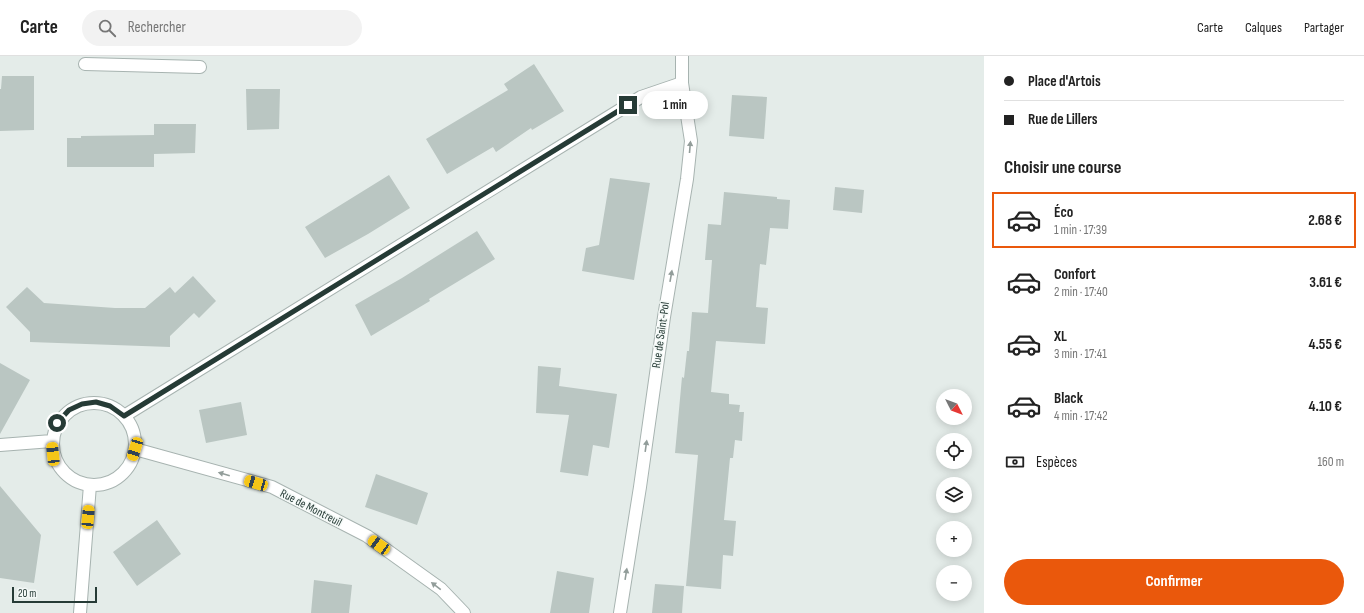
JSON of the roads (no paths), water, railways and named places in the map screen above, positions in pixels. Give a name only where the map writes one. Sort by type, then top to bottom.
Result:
[{"type":"street","name":"Rue de Saint-Pol","points":[[620,613],[640,487],[664,317],[687,179],[691,141],[682,83],[682,56]]},
{"type":"street","points":[[85,64],[116,60],[200,67]]},
{"type":"street","points":[[124,416],[642,97],[682,83]]},
{"type":"street","points":[[96,402],[110,406],[124,416],[132,429],[135,438],[135,449],[131,462],[124,472],[114,480],[90,486],[68,477],[59,467],[53,454],[52,441],[57,423],[69,410],[82,404],[96,402]]},
{"type":"street","points":[[0,444],[52,441]]},
{"type":"street","name":"Rue de Montreuil","points":[[135,449],[272,487],[366,536],[441,589],[464,613]]},
{"type":"street","points":[[80,613],[90,486]]}]
